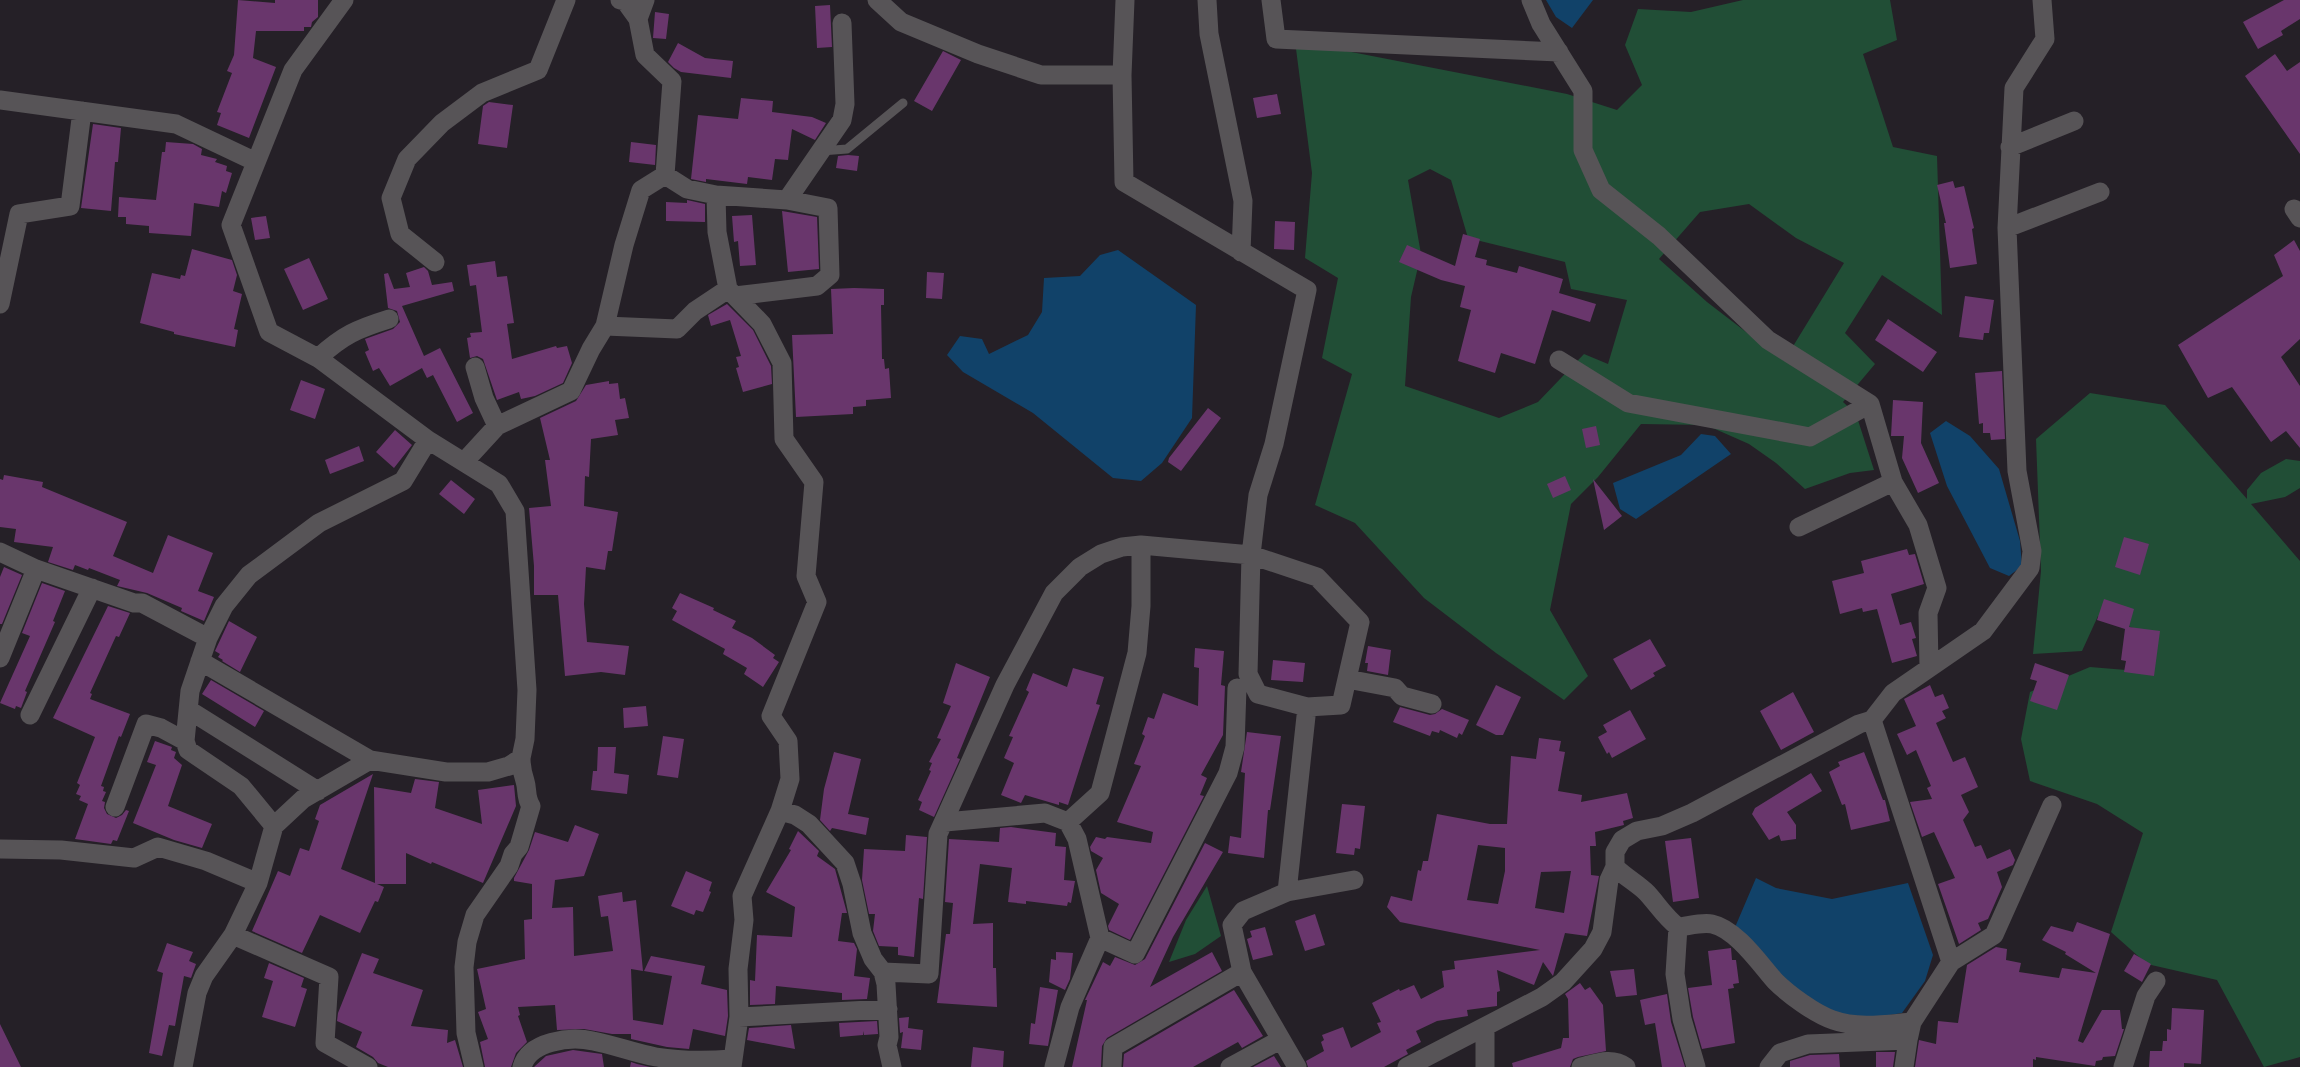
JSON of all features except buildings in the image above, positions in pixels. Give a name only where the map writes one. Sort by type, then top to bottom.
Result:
[{"type":"street","points":[[344,0],[293,70],[231,225],[269,332],[318,358],[428,440],[499,484],[514,511],[527,690],[525,739],[520,758],[521,773],[525,781],[527,799],[531,806],[519,847],[513,854],[509,866],[474,914],[467,942],[464,967],[466,1033],[474,1067]]},
{"type":"street","points":[[435,262],[400,234],[391,198],[407,159],[442,122],[482,93],[538,70],[566,0]]},
{"type":"street","points":[[620,0],[625,1],[638,19],[645,55],[672,81],[665,175]]},
{"type":"street","points":[[638,19],[645,0]]},
{"type":"street","points":[[877,0],[900,22],[978,54],[1041,75],[1122,75]]},
{"type":"street","points":[[882,972],[929,974],[938,834],[945,822],[1005,685],[1054,593],[1080,567],[1101,554],[1122,547],[1141,546],[1251,556],[1318,577],[1360,622],[1341,704],[1307,707],[1258,694],[1248,674],[1251,556],[1258,495],[1274,444],[1307,290],[1124,182],[1122,75],[1125,0]]},
{"type":"street","points":[[1207,0],[1209,34],[1243,201],[1241,252]]},
{"type":"street","points":[[1271,0],[1276,38],[1559,52]]},
{"type":"street","points":[[1531,0],[1542,24],[1583,90],[1582,150],[1601,190],[1659,236],[1768,340],[1870,404],[1893,482],[1918,525],[1937,588],[1928,613],[1929,667]]},
{"type":"street","points":[[1407,1067],[1542,997],[1563,982],[1593,949],[1602,932],[1609,880],[1615,867],[1615,852],[1622,840],[1637,831],[1662,826],[1692,814],[1859,724],[1872,720],[1893,692],[1983,631],[2030,568],[2032,551],[2017,471],[2007,228],[2014,88],[2045,38],[2045,23],[2039,3]]},
{"type":"street","points":[[787,200],[842,120],[846,104],[842,23]]},
{"type":"street","points":[[0,100],[176,124],[256,162]]},
{"type":"street","points":[[0,304],[19,214],[70,206],[82,111]]},
{"type":"street","points":[[2010,147],[2074,122]]},
{"type":"street","points":[[605,326],[677,329],[695,310],[732,293],[817,286],[830,275],[828,208],[787,200],[716,195],[687,189],[665,175]]},
{"type":"street","points":[[464,462],[497,426],[571,391],[591,349],[605,326],[624,245],[640,190],[665,175]]},
{"type":"street","points":[[2007,228],[2100,192]]},
{"type":"street","points":[[522,1067],[524,1059],[537,1046],[555,1042],[591,1040],[655,1062],[732,1063],[739,1016],[738,969],[744,920],[742,896],[780,811],[790,779],[788,741],[771,716],[817,602],[806,576],[814,482],[784,439],[782,363],[762,324],[732,293],[717,232],[716,195]]},
{"type":"street","points":[[318,358],[338,340],[357,329],[389,318]]},
{"type":"street","points":[[1559,360],[1628,403],[1810,437],[1870,404]]},
{"type":"street","points":[[475,367],[484,398],[497,426]]},
{"type":"street","points":[[274,826],[241,786],[188,750],[185,741],[190,691],[208,638],[224,606],[249,575],[318,523],[403,481],[428,440]]},
{"type":"street","points":[[1800,526],[1893,482]]},
{"type":"street","points":[[1068,822],[1100,793],[1128,690],[1137,653],[1141,606],[1141,546]]},
{"type":"street","points":[[0,552],[36,569],[134,603],[142,603],[208,638]]},
{"type":"street","points":[[0,658],[36,569]]},
{"type":"street","points":[[30,715],[92,588]]},
{"type":"street","points":[[200,661],[370,760],[446,772],[488,772],[509,766],[520,758]]},
{"type":"street","points":[[1347,679],[1395,688],[1402,696],[1432,704]]},
{"type":"street","points":[[1100,938],[1135,954],[1228,773],[1235,747],[1237,688]]},
{"type":"street","points":[[1287,892],[1307,707]]},
{"type":"street","points":[[189,710],[318,791]]},
{"type":"street","points":[[1872,720],[1951,962]]},
{"type":"street","points":[[115,807],[146,724],[161,728],[185,741]]},
{"type":"street","points":[[183,1067],[197,993],[204,976],[233,935],[258,883],[274,826],[303,798],[318,791],[370,760]]},
{"type":"street","points":[[1904,1067],[1912,1022],[1951,962],[1994,935],[2052,805]]},
{"type":"street","points":[[780,811],[795,815],[809,824],[845,863],[852,884],[860,927],[873,960],[882,972],[888,1009],[887,1044],[892,1067]]},
{"type":"street","points":[[945,822],[1045,812],[1068,822],[1077,839],[1100,938],[1070,1007],[1054,1067]]},
{"type":"street","points":[[0,849],[62,850],[134,858],[158,847],[206,861],[258,883]]},
{"type":"street","points":[[1615,867],[1628,880],[1646,892],[1666,918],[1678,927],[1712,924],[1724,931],[1751,951],[1776,981],[1813,1010],[1833,1021],[1870,1026],[1912,1022]]},
{"type":"street","points":[[1297,1067],[1242,972],[1232,925],[1243,911],[1287,892],[1354,880]]},
{"type":"street","points":[[1678,927],[1675,974],[1682,1019],[1696,1067]]},
{"type":"street","points":[[233,935],[329,977],[325,1043],[368,1067]]},
{"type":"street","points":[[1112,1067],[1113,1047],[1242,972]]},
{"type":"street","points":[[2123,1067],[2146,996],[2156,981]]},
{"type":"street","points":[[739,1016],[888,1009]]},
{"type":"street","points":[[1485,1027],[1485,1067]]},
{"type":"street","points":[[1230,1067],[1280,1040]]},
{"type":"street","points":[[1769,1067],[1780,1053],[1808,1044],[1908,1040]]},
{"type":"street","points":[[1581,1067],[1598,1062],[1617,1061],[1626,1067]]},
{"type":"lane","points":[[821,151],[847,148],[903,103]]},
{"type":"green space","points":[[1743,0],[1890,0],[1897,40],[1863,54],[1893,147],[1937,156],[1942,315],[1882,275],[1845,333],[1875,364],[1843,402],[1856,414],[1874,470],[1850,473],[1805,489],[1776,463],[1749,444],[1706,425],[1641,424],[1598,477],[1571,504],[1550,610],[1588,676],[1564,700],[1496,653],[1424,598],[1355,523],[1315,505],[1352,374],[1322,358],[1338,278],[1305,258],[1312,173],[1295,41],[1567,94],[1617,110],[1642,85],[1625,45],[1638,9],[1691,12]],"holes":[[[1430,169],[1451,180],[1468,238],[1565,262],[1571,289],[1627,300],[1608,364],[1584,354],[1538,402],[1499,418],[1405,386],[1411,297],[1421,254],[1408,180]],[[1749,204],[1796,238],[1844,263],[1784,361],[1707,302],[1659,259],[1700,212]]]},
{"type":"green space","points":[[2090,393],[2165,405],[2247,499],[2247,490],[2261,473],[2286,459],[2300,461],[2300,488],[2285,497],[2251,504],[2300,561],[2300,1057],[2264,1067],[2217,980],[2147,964],[2111,932],[2143,833],[2097,804],[2030,781],[2021,739],[2030,692],[2090,667],[2138,671],[2148,633],[2098,616],[2082,651],[2033,654],[2041,571],[2036,439]]},
{"type":"green space","points":[[1207,886],[1221,936],[1195,954],[1169,962],[1186,920]]},
{"type":"water","points":[[1546,0],[1593,0],[1572,28],[1556,17]]},
{"type":"water","points":[[1118,250],[1196,305],[1192,418],[1162,463],[1141,481],[1113,478],[1033,413],[963,372],[947,355],[960,336],[982,339],[989,354],[1028,335],[1042,312],[1044,278],[1080,276],[1100,255]]},
{"type":"water","points":[[1946,421],[1970,436],[1999,469],[2020,541],[2022,566],[2009,576],[1990,568],[1947,486],[1930,433]]},
{"type":"water","points":[[1701,434],[1715,436],[1731,454],[1636,519],[1620,509],[1613,483],[1681,455]]},
{"type":"water","points":[[1756,878],[1776,888],[1832,899],[1908,883],[1933,955],[1925,981],[1902,1013],[1852,1021],[1810,1009],[1733,932]]}]
